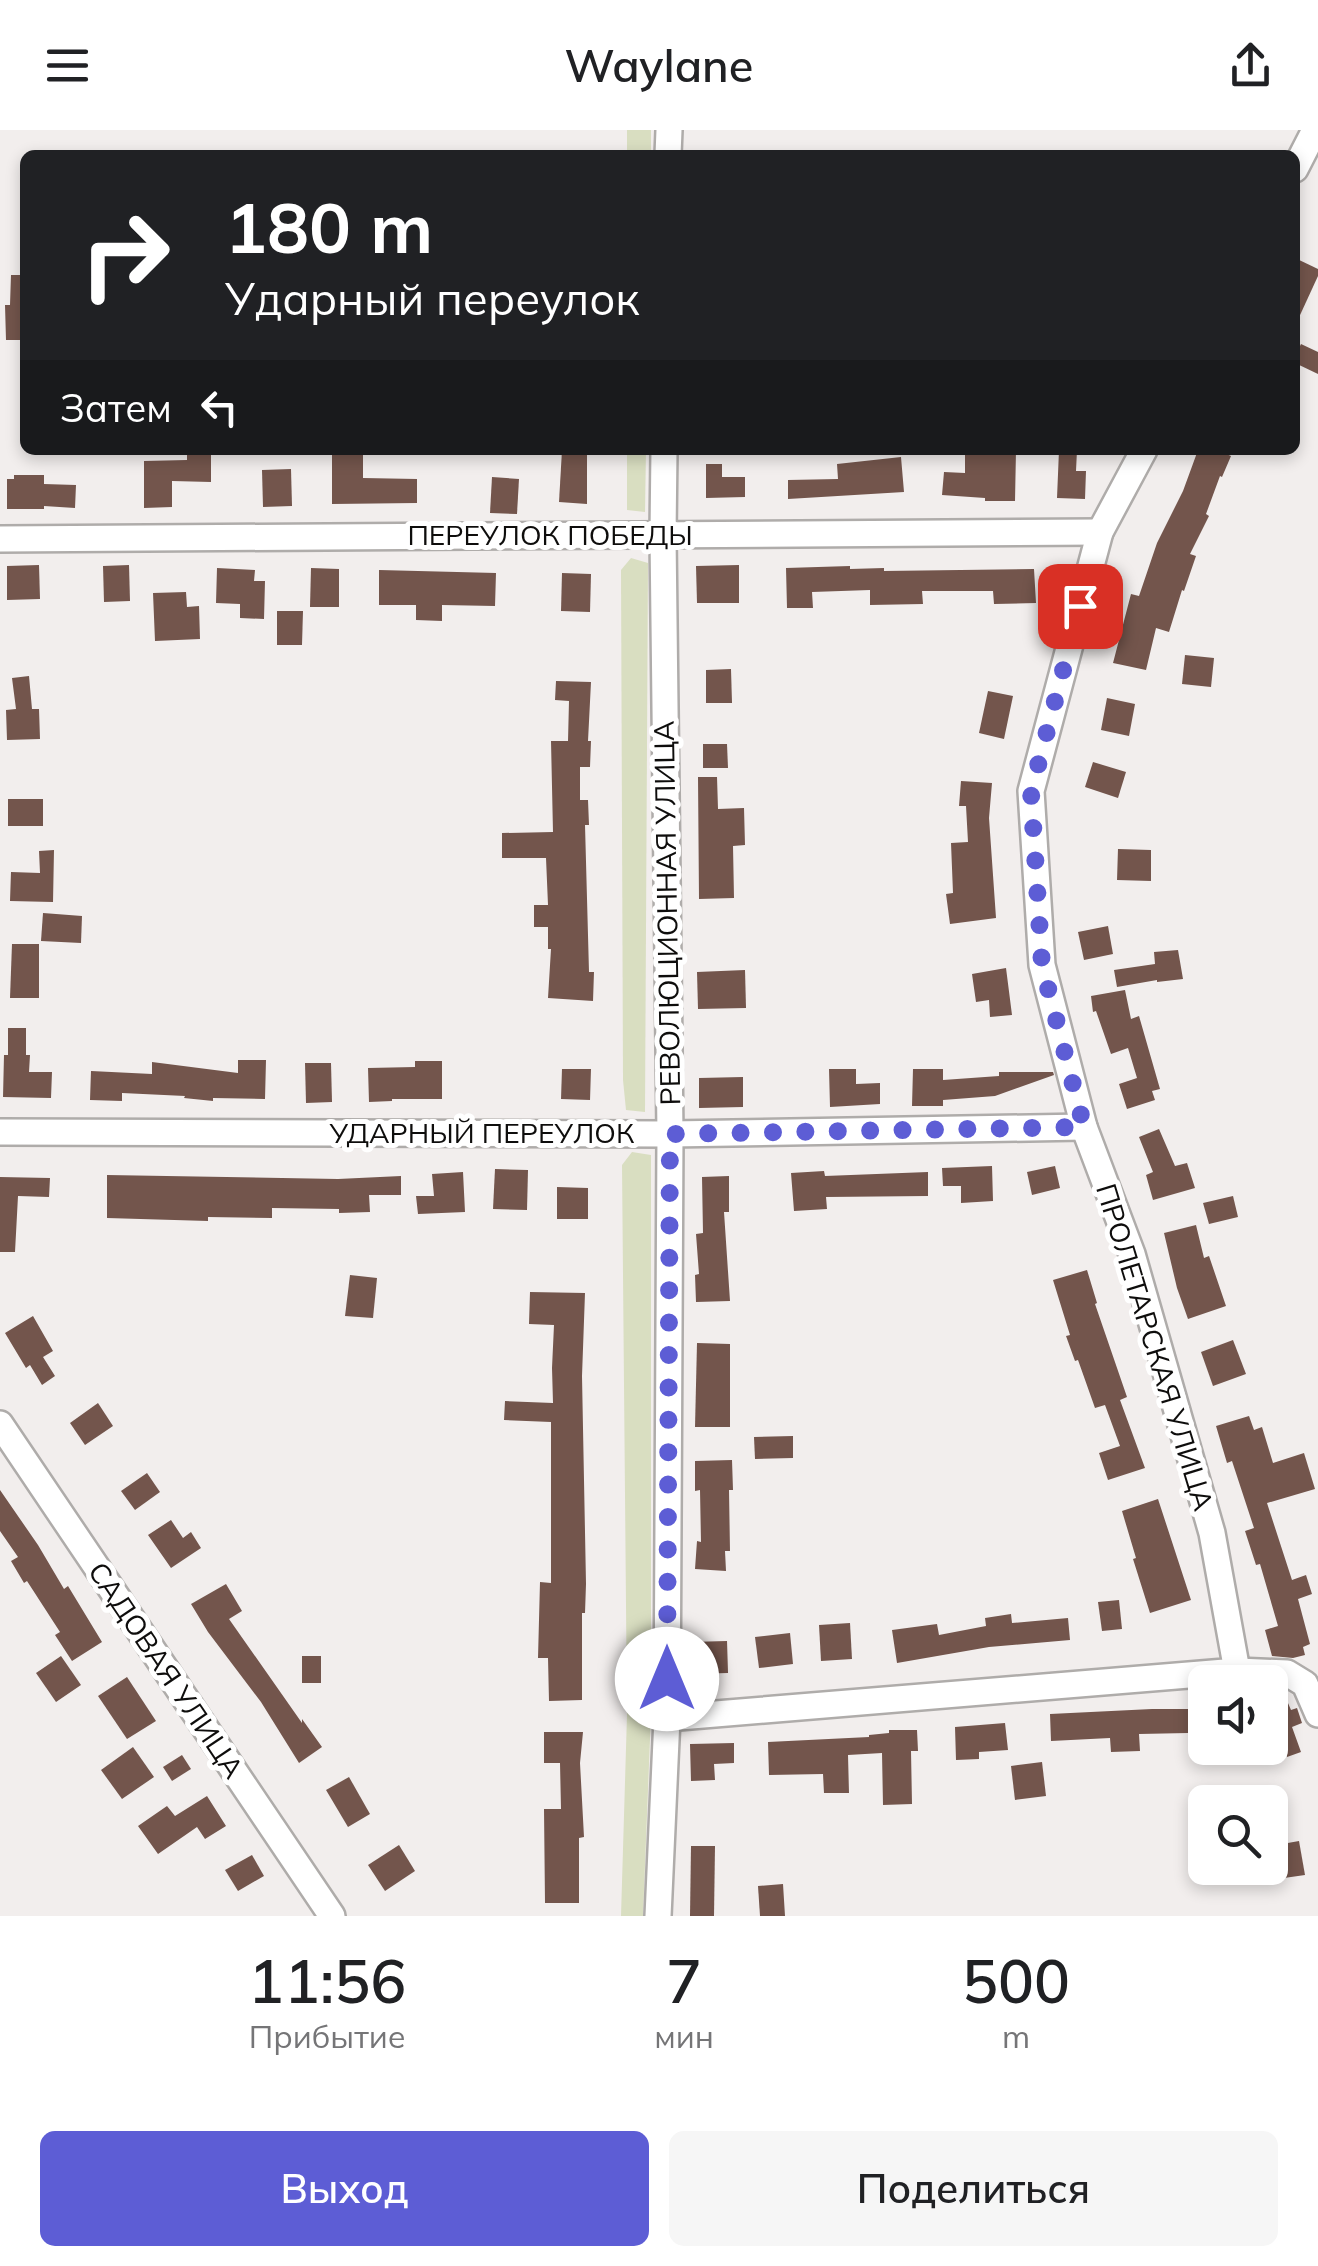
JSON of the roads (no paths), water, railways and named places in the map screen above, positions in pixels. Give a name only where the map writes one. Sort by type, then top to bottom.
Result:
[{"type":"street","points":[[1300,160],[1316,130]]},
{"type":"street","name":"РЕВОЛЮЦИОННАЯ УЛИЦА","points":[[658,1916],[667,1718],[670,1134],[664,455]]},
{"type":"street","name":"ПРОЛЕТАРСКАЯ УЛИЦА","points":[[1141,455],[1100,532],[1031,792],[1042,965],[1084,1127],[1132,1254],[1212,1533],[1237,1665]]},
{"type":"street","name":"ПЕРЕУЛОК ПОБЕДЫ","points":[[0,540],[1100,532]]},
{"type":"street","name":"УДАРНЫЙ ПЕРЕУЛОК","points":[[0,1132],[670,1134],[1084,1127]]},
{"type":"street","name":"САДОВАЯ УЛИЦА","points":[[0,1424],[332,1916]]},
{"type":"street","points":[[1288,1674],[1305,1684],[1318,1714]]},
{"type":"street","points":[[667,1718],[1188,1675]]}]
